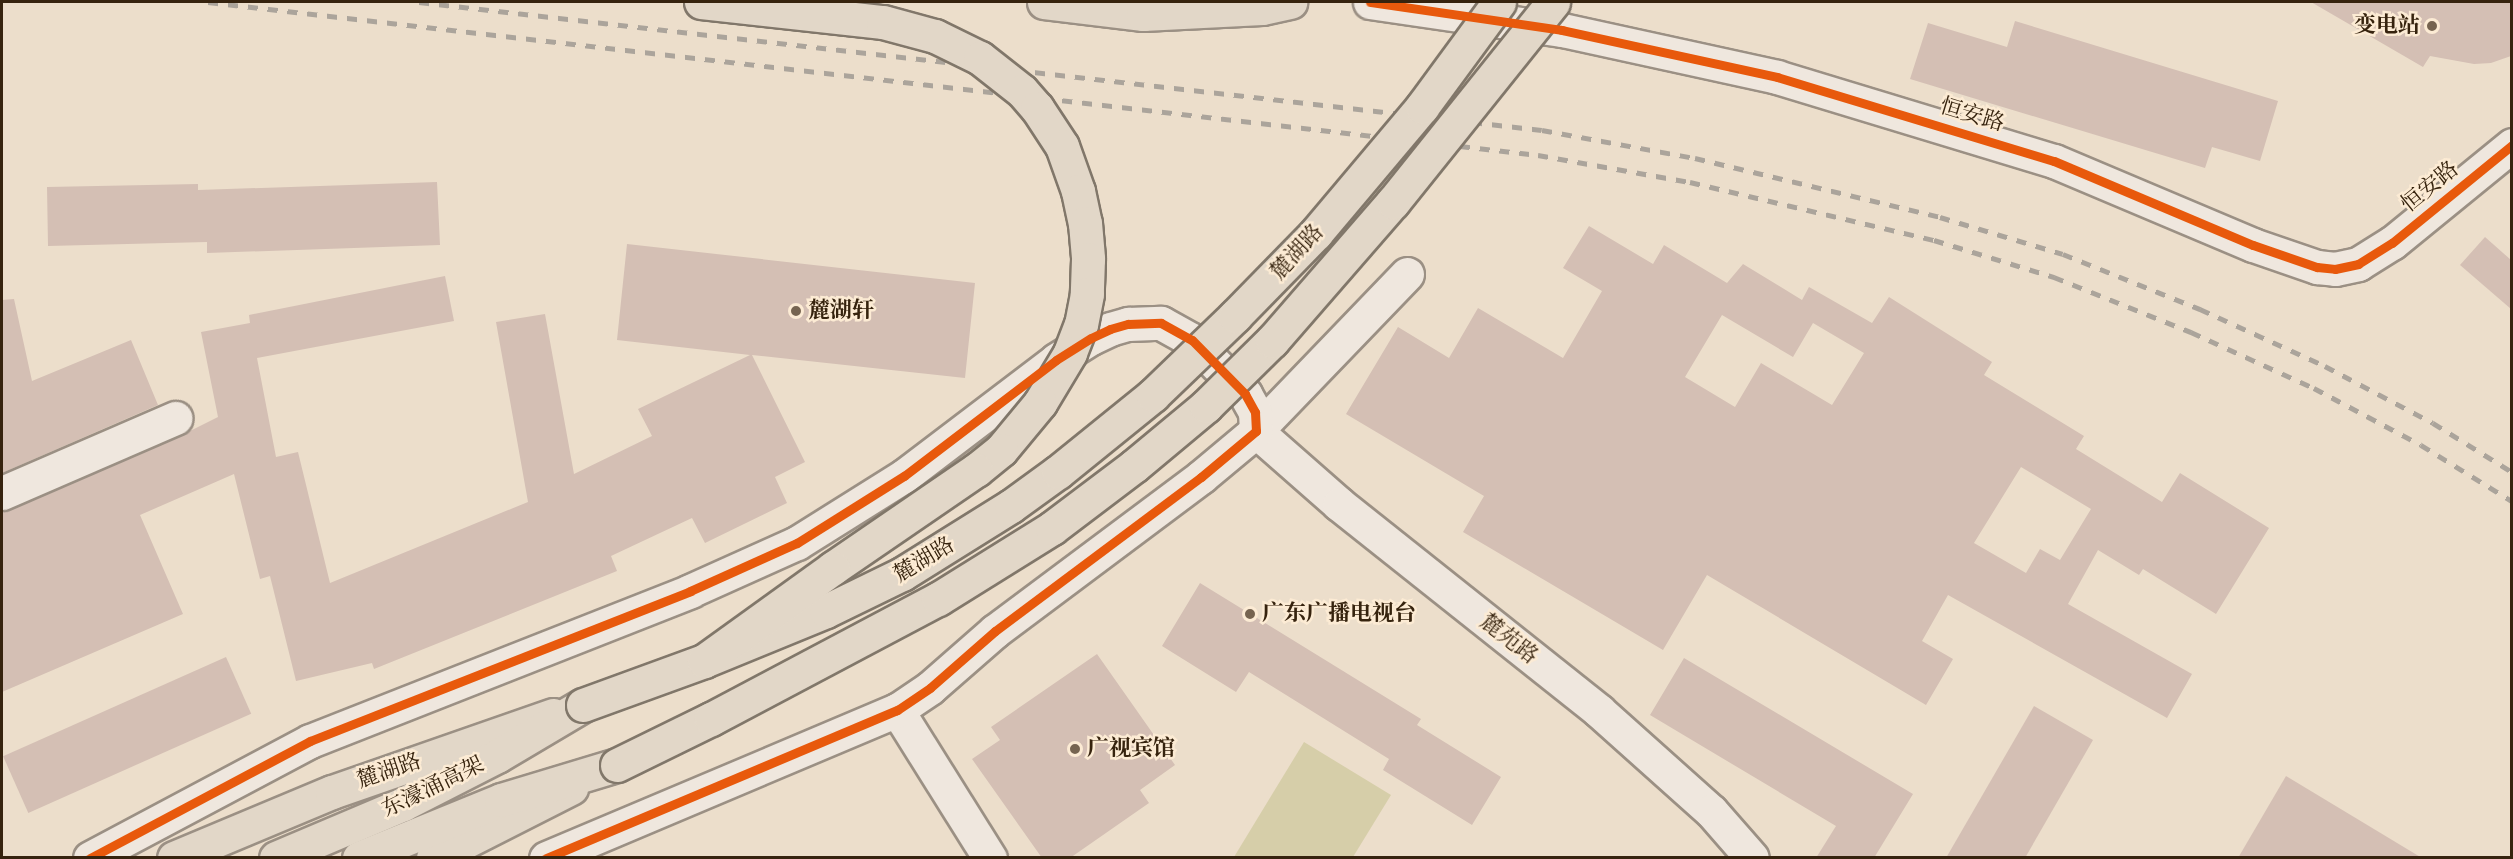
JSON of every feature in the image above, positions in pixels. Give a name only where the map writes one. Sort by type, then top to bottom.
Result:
[{"type":"main road","points":[[701,2],[883,22],[935,36],[980,58],[1022,91],[1037,108],[1062,146],[1078,191],[1085,223],[1088,260],[1081,324],[1070,353],[1040,403],[1000,450],[976,470],[833,568],[704,661]]},
{"type":"main road","points":[[1044,2],[1143,14],[1262,9],[1290,2]]},
{"type":"main road","name":"麓湖路","points":[[433,858],[711,719],[938,599],[1052,528],[1134,466],[1206,406],[1272,341],[1393,202],[1553,2]]},
{"type":"main road","name":"麓湖路","points":[[174,858],[332,792],[704,661],[826,611],[902,574],[1011,506],[1058,472],[1152,395],[1236,316],[1316,233],[1503,8]]},
{"type":"main road","name":"东濠涌高架","points":[[276,858],[403,804],[497,756],[583,705]]},
{"type":"main road","name":"东濠涌高架","points":[[359,858],[501,800],[617,765]]},
{"type":"street","name":"恒安路","points":[[1370,2],[1503,8],[1562,30],[1777,77],[2054,161],[2262,249],[2317,267],[2335,268],[2358,264],[2392,243],[2511,145]]},
{"type":"street","points":[[546,858],[897,710],[930,688],[995,631],[1201,477],[1257,431],[1407,274]]},
{"type":"street","points":[[90,858],[310,741],[690,591],[796,543],[904,476],[1056,360],[1091,338],[1110,330],[1128,324],[1154,322],[1192,340],[1245,394],[1254,412],[1257,431]]},
{"type":"street","points":[[2,493],[175,418]]},
{"type":"street","name":"麓苑路","points":[[1257,431],[1348,511],[1599,711],[1711,811],[1752,858]]},
{"type":"street","points":[[897,710],[990,858]]},
{"type":"shaded area","points":[[1304,742],[1391,795],[1353,857],[1234,857]]},
{"type":"building","name":"变电站","points":[[2311,2],[2511,2],[2511,56],[2491,63],[2474,64],[2430,56],[2423,67]]},
{"type":"building","points":[[2015,21],[2278,101],[2260,161],[2212,147],[2205,168],[1910,79],[1928,23],[2007,47]]},
{"type":"building","points":[[437,182],[440,245],[207,253],[207,242],[48,246],[47,187],[198,184],[198,190]]},
{"type":"building","points":[[1589,226],[1653,264],[1664,245],[1727,283],[1743,264],[1802,300],[1809,287],[1872,323],[1889,297],[1992,362],[1984,375],[2084,436],[2076,449],[2162,502],[2180,473],[2269,528],[2216,614],[2143,569],[2139,575],[2098,550],[2068,604],[2192,674],[2167,718],[1948,595],[1922,641],[1953,659],[1926,705],[1707,575],[1663,650],[1463,532],[1484,496],[1346,414],[1398,327],[1449,358],[1478,308],[1563,358],[1602,291],[1563,268]],"holes":[[[1722,315],[1793,357],[1813,323],[1864,353],[1832,405],[1761,363],[1735,407],[1685,377]],[[2021,467],[2091,509],[2060,560],[2040,549],[2026,573],[1974,543]]]},
{"type":"building","points":[[2485,237],[2511,260],[2511,309],[2460,265]]},
{"type":"building","points":[[627,244],[975,283],[965,378],[752,355],[805,462],[775,477],[787,503],[705,543],[692,518],[611,556],[617,571],[374,669],[372,663],[296,681],[270,576],[260,579],[234,474],[140,515],[183,614],[2,692],[2,511],[182,435],[218,417],[201,332],[250,323],[249,315],[445,276],[454,321],[257,358],[276,457],[298,452],[330,583],[528,502],[496,322],[545,314],[574,474],[652,436],[638,409],[750,355],[617,340]]},
{"type":"building","points":[[14,299],[32,381],[131,340],[158,405],[2,473],[2,300]]},
{"type":"building","points":[[1200,583],[1421,719],[1417,725],[1501,777],[1472,825],[1383,770],[1389,759],[1249,672],[1236,692],[1162,646]]},
{"type":"building","name":"广视宾馆","points":[[1097,654],[1175,765],[1140,790],[1149,803],[1070,858],[1042,858],[972,759],[1000,740],[991,727]]},
{"type":"building","points":[[226,657],[251,714],[28,813],[3,756]]},
{"type":"building","points":[[1684,658],[1913,794],[1874,858],[1816,858],[1836,826],[1650,715]]},
{"type":"building","points":[[2034,706],[2093,740],[2025,858],[1946,858]]},
{"type":"building","points":[[2286,776],[2422,858],[2238,858]]},
{"type":"railway","points":[[208,2],[1538,155],[1690,182],[1934,240],[2054,277],[2191,332],[2314,388],[2421,445],[2512,501]]},
{"type":"railway","points":[[419,2],[1542,130],[1695,158],[1940,217],[2063,254],[2200,309],[2325,366],[2433,423],[2512,472]]},
{"type":"cycle path","points":[[1370,2],[1562,30],[1777,77],[2054,161],[2253,245],[2317,267],[2335,269],[2358,264],[2392,243],[2512,145]]},
{"type":"cycle path","points":[[90,858],[310,741],[690,591],[797,543],[904,476],[1056,360],[1110,329],[1128,324],[1161,323],[1192,340],[1245,394],[1255,412],[1256,431],[1201,477],[995,631],[930,688],[897,710],[546,858]]},
{"type":"place","name":"变电站","points":[[2432,26]]},
{"type":"place","name":"麓湖轩","points":[[796,311]]},
{"type":"place","name":"广东广播电视台","points":[[1250,614]]},
{"type":"place","name":"广视宾馆","points":[[1075,749]]}]
